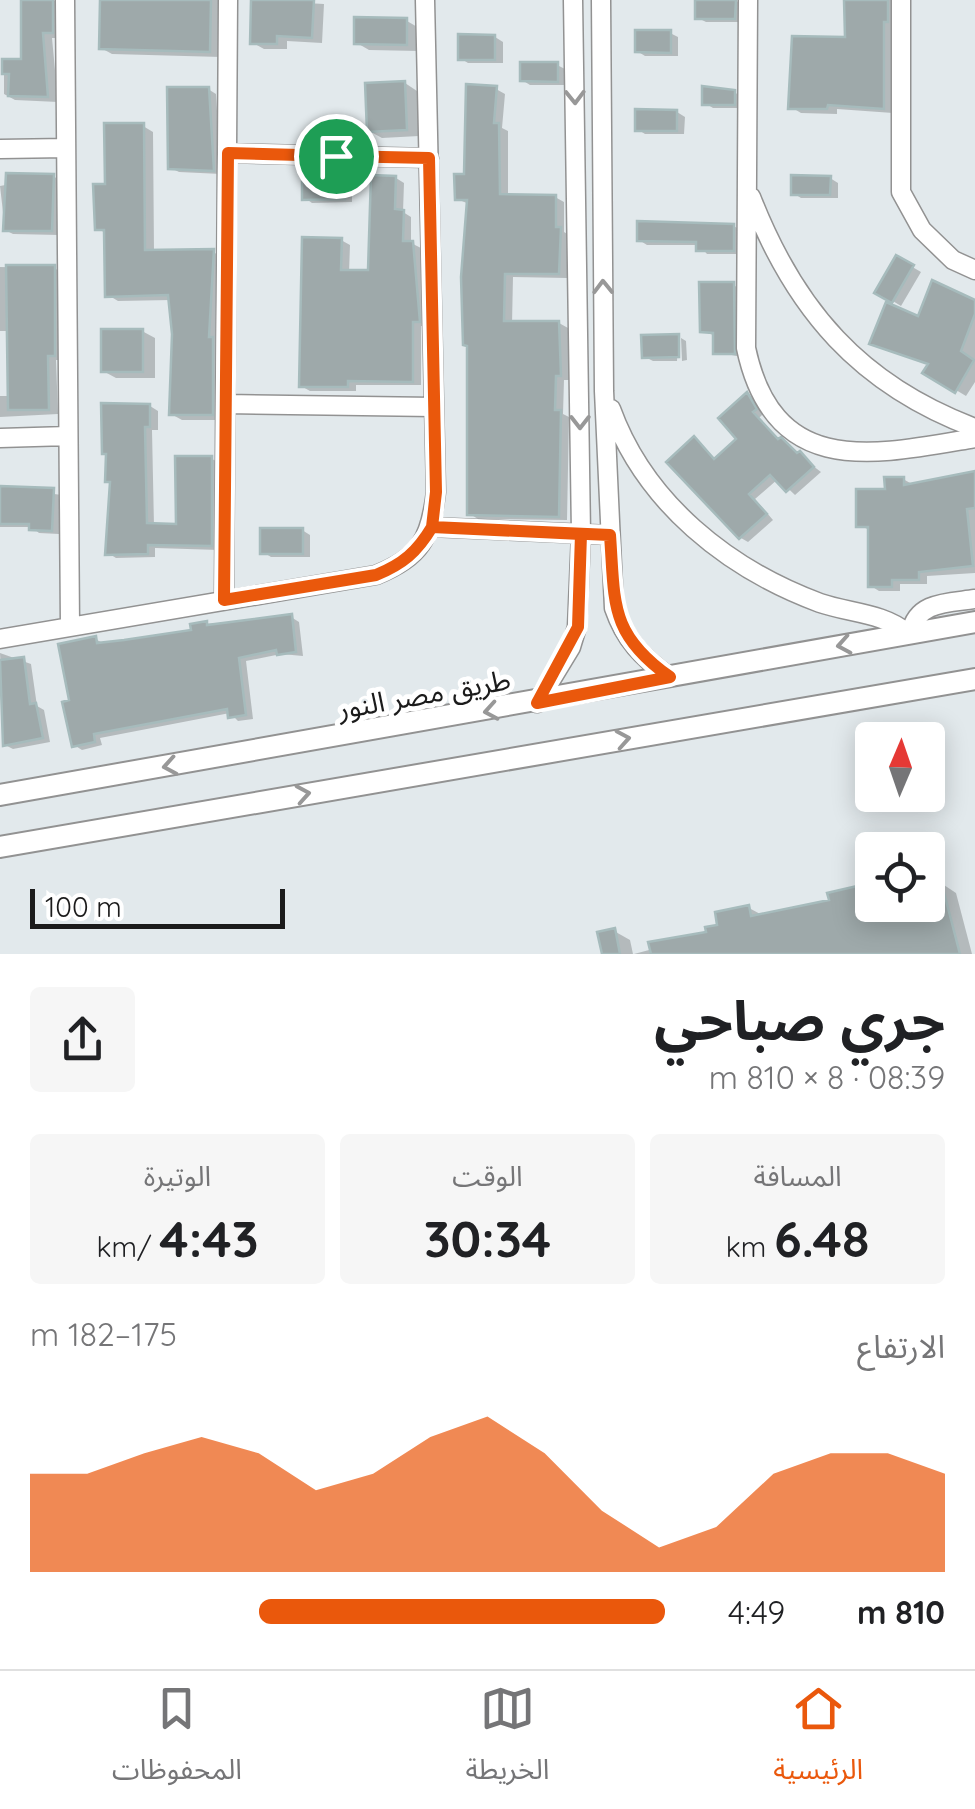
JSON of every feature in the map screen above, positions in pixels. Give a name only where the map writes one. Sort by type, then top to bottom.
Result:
[{"type":"street","points":[[65,0],[70,626]]},
{"type":"street","points":[[224,600],[228,0]]},
{"type":"street","points":[[0,638],[376,575],[400,566],[419,548],[432,527],[436,492],[426,0]]},
{"type":"street","points":[[537,703],[578,627],[581,534],[573,0]]},
{"type":"street","points":[[601,0],[604,391],[614,608],[623,634],[644,658],[670,677]]},
{"type":"street","points":[[748,0],[746,348],[751,372],[771,410],[804,438],[844,454],[874,456],[975,438]]},
{"type":"street","points":[[901,0],[901,192],[922,230],[953,260],[975,270]]},
{"type":"street","points":[[0,149],[66,148]]},
{"type":"street","points":[[228,153],[429,158]]},
{"type":"street","points":[[747,186],[769,243],[799,296],[838,343],[884,382],[936,414],[975,428]]},
{"type":"street","points":[[578,243],[602,242]]},
{"type":"street","points":[[604,391],[622,441],[643,471],[704,537],[785,590],[843,611],[890,621],[909,633],[915,618],[926,609],[975,599]]},
{"type":"street","points":[[226,404],[434,407]]},
{"type":"street","points":[[0,438],[68,436]]},
{"type":"street","points":[[432,527],[610,535]]},
{"type":"street","name":"طريق مصر النور","points":[[0,795],[537,703],[975,622]]},
{"type":"street","points":[[0,847],[975,678]]},
{"type":"building","points":[[21,0],[53,0],[53,33],[43,33],[48,97],[8,96],[9,74],[2,74],[2,59],[21,59]]},
{"type":"building","points":[[100,0],[211,0],[210,52],[99,49]]},
{"type":"building","points":[[251,0],[314,0],[312,38],[277,36],[277,44],[250,44]]},
{"type":"building","points":[[695,0],[736,0],[735,19],[695,19]]},
{"type":"building","points":[[844,0],[888,0],[888,22],[884,22],[884,109],[828,105],[827,109],[788,109],[792,36],[845,37]]},
{"type":"building","points":[[354,17],[407,18],[407,45],[354,44]]},
{"type":"building","points":[[635,30],[671,30],[671,53],[635,52]]},
{"type":"building","points":[[458,34],[495,35],[495,60],[458,60]]},
{"type":"building","points":[[520,62],[558,62],[558,82],[520,81]]},
{"type":"building","points":[[405,81],[407,130],[367,132],[365,83]]},
{"type":"building","points":[[466,84],[497,86],[494,123],[499,123],[500,194],[556,195],[556,227],[561,227],[559,274],[505,274],[504,321],[559,321],[561,376],[556,376],[555,410],[561,410],[559,517],[467,515],[467,346],[463,345],[461,277],[467,200],[455,200],[454,174],[464,174]]},
{"type":"building","points":[[702,86],[735,90],[735,105],[702,105]]},
{"type":"building","points":[[167,87],[209,87],[214,171],[168,169]]},
{"type":"building","points":[[635,109],[677,110],[677,131],[635,131]]},
{"type":"building","points":[[104,123],[144,123],[145,250],[214,249],[209,337],[213,337],[213,415],[169,415],[172,334],[168,295],[105,297],[104,230],[95,230],[93,184],[105,184]]},
{"type":"building","points":[[6,173],[54,174],[52,231],[3,231]]},
{"type":"building","points":[[371,175],[396,176],[395,209],[404,210],[403,241],[413,241],[420,322],[413,322],[413,382],[348,381],[348,387],[299,387],[302,237],[342,238],[341,270],[368,270]]},
{"type":"building","points":[[791,175],[831,176],[830,195],[791,195]]},
{"type":"building","points":[[345,176],[345,199],[302,200],[302,177]]},
{"type":"building","points":[[637,221],[734,224],[734,251],[696,251],[696,242],[637,241]]},
{"type":"building","points":[[896,255],[914,265],[892,303],[874,293]]},
{"type":"building","points":[[6,265],[55,265],[55,356],[48,356],[49,410],[8,410]]},
{"type":"building","points":[[932,280],[975,300],[975,314],[961,351],[974,360],[955,393],[922,373],[928,364],[869,344],[886,302],[918,316]]},
{"type":"building","points":[[699,282],[734,282],[735,354],[713,354],[713,333],[700,332]]},
{"type":"building","points":[[101,329],[143,329],[143,372],[101,372]]},
{"type":"building","points":[[679,334],[679,357],[642,358],[641,335]]},
{"type":"building","points":[[747,392],[757,409],[753,412],[778,439],[781,437],[797,453],[800,451],[814,467],[786,492],[770,475],[749,494],[767,514],[739,539],[666,462],[694,436],[714,459],[736,439],[718,418]]},
{"type":"building","points":[[101,403],[150,404],[150,427],[145,427],[147,523],[176,524],[175,456],[212,456],[212,546],[148,545],[148,554],[105,555],[110,482],[105,482]]},
{"type":"building","points":[[975,471],[975,508],[967,509],[973,566],[919,572],[919,580],[892,580],[892,587],[868,587],[868,527],[856,527],[856,489],[885,489],[884,477],[904,477],[904,485]]},
{"type":"building","points":[[0,486],[54,488],[52,531],[29,530],[29,524],[0,524]]},
{"type":"building","points":[[260,528],[303,528],[303,554],[260,554]]},
{"type":"building","points":[[292,614],[296,652],[277,655],[276,650],[239,658],[246,715],[228,718],[227,709],[94,734],[95,742],[72,747],[62,702],[69,700],[58,644],[96,636],[97,643],[124,640],[191,630],[190,624],[207,621],[207,625]]},
{"type":"building","points":[[24,657],[30,704],[36,703],[43,738],[3,746],[0,660]]},
{"type":"building","points":[[855,886],[855,922],[945,922],[945,896],[960,954],[651,954],[648,942],[706,932],[705,927],[717,925],[715,912],[749,905],[751,916],[829,900],[827,893]]},
{"type":"building","points":[[615,928],[620,954],[602,954],[597,932]]},
{"type":"route","points":[[336,156],[228,153],[224,600],[376,575],[400,566],[419,548],[432,527],[581,534],[578,627],[537,703],[670,677],[644,658],[623,634],[614,608],[610,535],[432,527],[436,492],[429,158],[336,156]]}]
